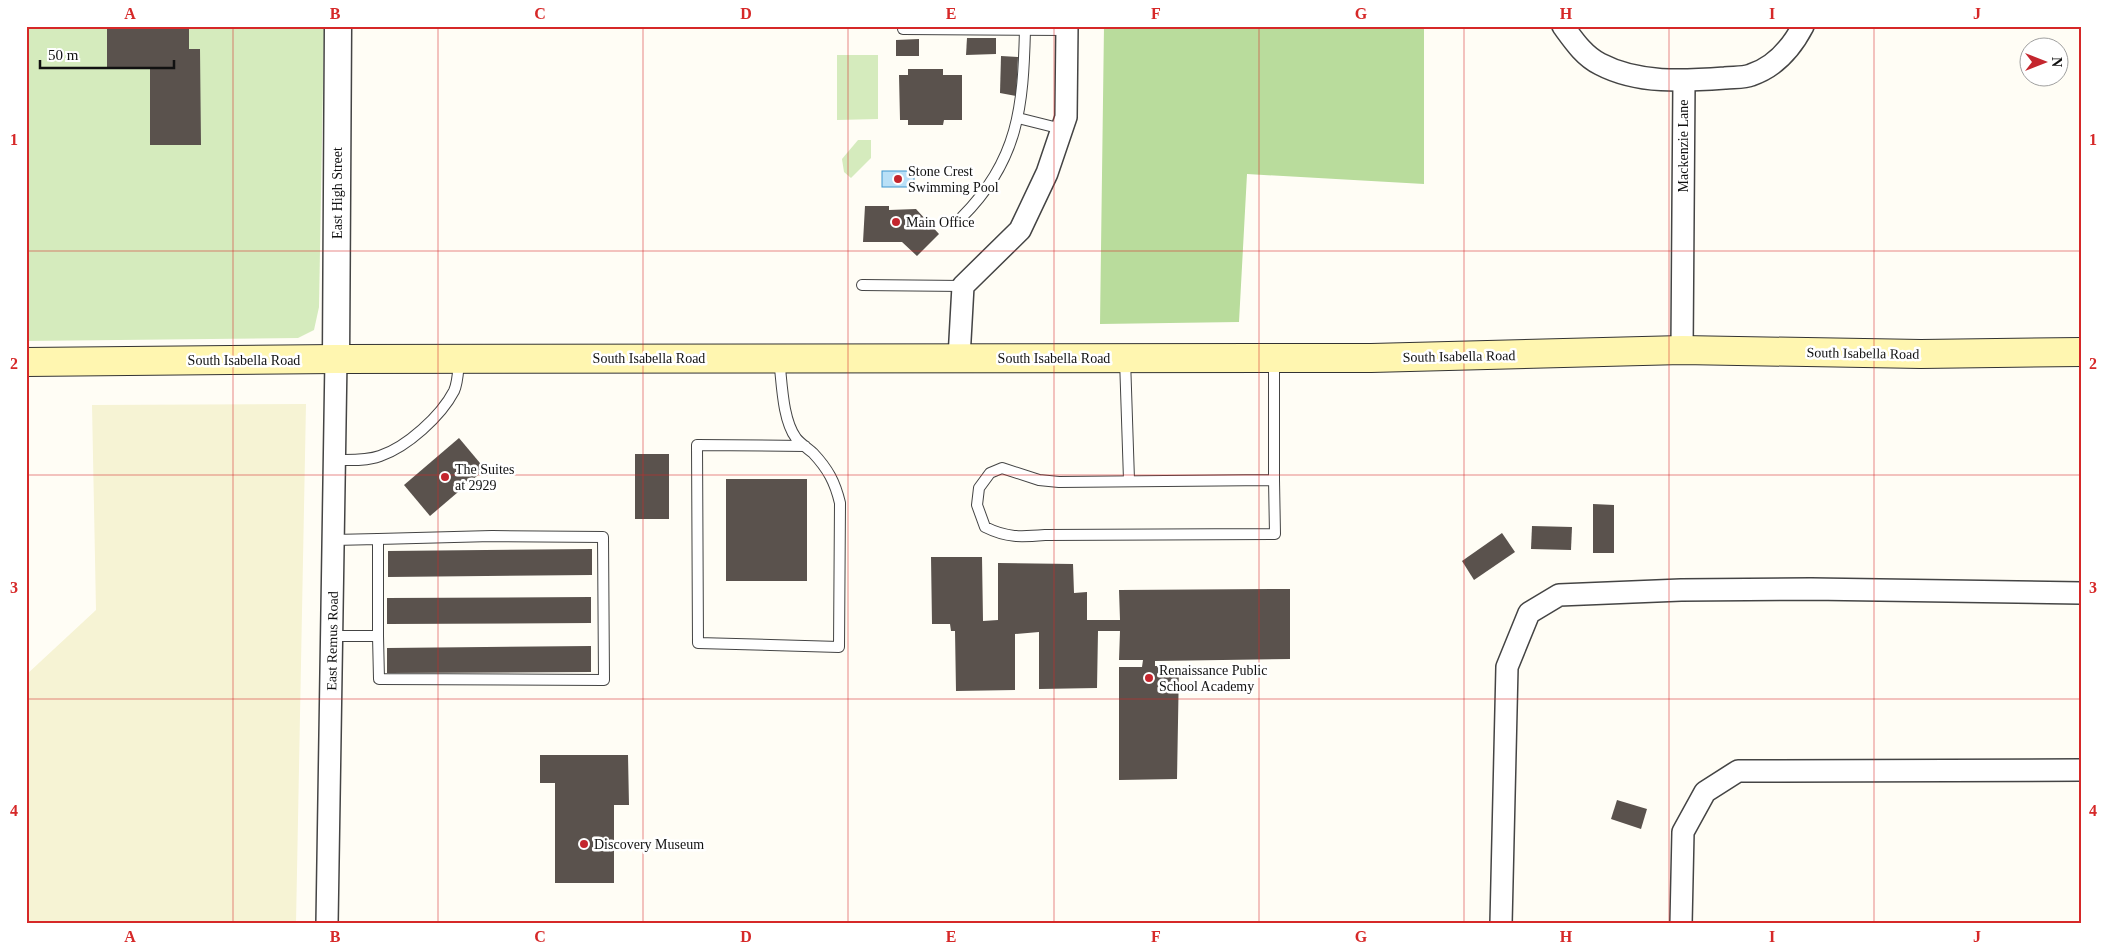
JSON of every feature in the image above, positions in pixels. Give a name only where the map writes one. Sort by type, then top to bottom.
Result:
[{"type":"main road","name":"South Isabella Road","points":[[26,362],[336,359],[1372,358],[1682,350],[1921,354],[2081,352]]},
{"type":"street","name":"East High Street","points":[[336,359],[338,26]]},
{"type":"street","name":"Mackenzie Lane","points":[[1564,26],[1580,49],[1599,64],[1624,75],[1684,81],[1682,350]]},
{"type":"street","points":[[1684,81],[1751,75],[1775,63],[1795,40],[1804,26]]},
{"type":"street","points":[[959,358],[963,286],[1020,230],[1047,173],[1066,117],[1067,28]]},
{"type":"street","name":"East Remus Road","points":[[327,924],[336,359]]},
{"type":"street","points":[[1501,924],[1507,667],[1529,613],[1559,595],[1681,590],[1802,589],[2081,592]]},
{"type":"street","points":[[1681,924],[1683,832],[1705,792],[1738,771],[2081,770]]},
{"type":"lane","points":[[903,29],[1026,30],[1067,28]]},
{"type":"lane","points":[[962,217],[978,201],[997,175],[1011,145],[1018,118],[1024,77],[1026,30]]},
{"type":"lane","points":[[1018,118],[1062,128]]},
{"type":"lane","points":[[862,285],[963,286]]},
{"type":"lane","points":[[779,358],[788,422],[796,438],[805,446],[829,471],[836,483],[840,503],[839,647],[698,643],[697,445],[805,446]]},
{"type":"lane","points":[[1125,358],[1129,480]]},
{"type":"lane","points":[[1274,358],[1275,534],[1045,535],[1016,537],[999,534],[985,527],[977,505],[980,488],[990,473],[1002,468],[1039,480],[1059,482],[1274,480]]},
{"type":"lane","points":[[335,460],[363,460],[380,456],[400,447],[440,413],[455,390],[459,359]]},
{"type":"lane","points":[[333,540],[483,536],[603,537],[604,680],[379,680],[378,539]]},
{"type":"lane","points":[[332,636],[378,636]]},
{"type":"shaded area","points":[[306,404],[296,924],[26,924],[26,675],[96,610],[92,405]]},
{"type":"green space","points":[[26,26],[324,26],[319,307],[314,330],[298,338],[26,341]]},
{"type":"green space","points":[[1104,26],[1424,26],[1424,184],[1247,174],[1239,322],[1100,324]]},
{"type":"green space","points":[[837,55],[878,55],[878,119],[837,120]]},
{"type":"green space","points":[[858,140],[871,140],[871,158],[851,178],[844,172],[842,159]]},
{"type":"water","name":"Stone Crest Swimming Pool","points":[[882,171],[914,171],[914,187],[882,187]]},
{"type":"building","points":[[107,26],[189,26],[189,49],[200,49],[201,145],[150,145],[150,68],[107,68]]},
{"type":"building","points":[[967,38],[996,38],[996,54],[966,55]]},
{"type":"building","points":[[919,39],[919,56],[896,56],[896,40]]},
{"type":"building","points":[[1001,56],[1018,57],[1016,96],[1000,93]]},
{"type":"building","points":[[908,69],[943,69],[943,75],[962,75],[962,120],[944,120],[943,125],[908,125],[908,120],[900,120],[899,75],[908,75]]},
{"type":"building","name":"Main Office","points":[[865,206],[889,206],[889,210],[916,209],[939,234],[917,256],[902,242],[863,242]]},
{"type":"building","name":"The Suites at 2929","points":[[459,438],[485,469],[430,516],[404,485]]},
{"type":"building","points":[[635,454],[669,454],[669,519],[635,519]]},
{"type":"building","points":[[726,479],[807,479],[807,581],[726,581]]},
{"type":"building","points":[[1593,504],[1614,505],[1614,553],[1593,553]]},
{"type":"building","points":[[1532,526],[1572,527],[1571,550],[1531,549]]},
{"type":"building","points":[[1502,533],[1515,552],[1474,580],[1462,561]]},
{"type":"building","points":[[592,549],[592,575],[388,577],[388,551]]},
{"type":"building","name":"Renaissance Public School Academy","points":[[931,557],[982,557],[983,621],[998,620],[998,563],[1073,564],[1074,593],[1087,592],[1087,620],[1120,620],[1119,590],[1290,589],[1290,659],[1155,661],[1155,666],[1179,666],[1177,779],[1119,780],[1119,667],[1142,667],[1143,660],[1119,660],[1120,631],[1098,631],[1097,688],[1039,689],[1039,632],[1015,634],[1015,690],[956,691],[955,631],[951,631],[950,624],[932,624]]},
{"type":"building","points":[[591,597],[591,623],[387,624],[387,598]]},
{"type":"building","points":[[591,646],[591,672],[387,673],[387,648]]},
{"type":"building","name":"Discovery Museum","points":[[540,755],[628,755],[629,805],[614,805],[614,883],[555,883],[555,783],[540,783]]},
{"type":"building","points":[[1617,800],[1647,809],[1641,829],[1611,819]]},
{"type":"place","name":"Stone Crest Swimming Pool","points":[[898,179]]},
{"type":"place","name":"Main Office","points":[[896,222]]},
{"type":"place","name":"The Suites at 2929","points":[[445,477]]},
{"type":"place","name":"Renaissance Public School Academy","points":[[1149,678]]},
{"type":"place","name":"Discovery Museum","points":[[584,844]]}]
